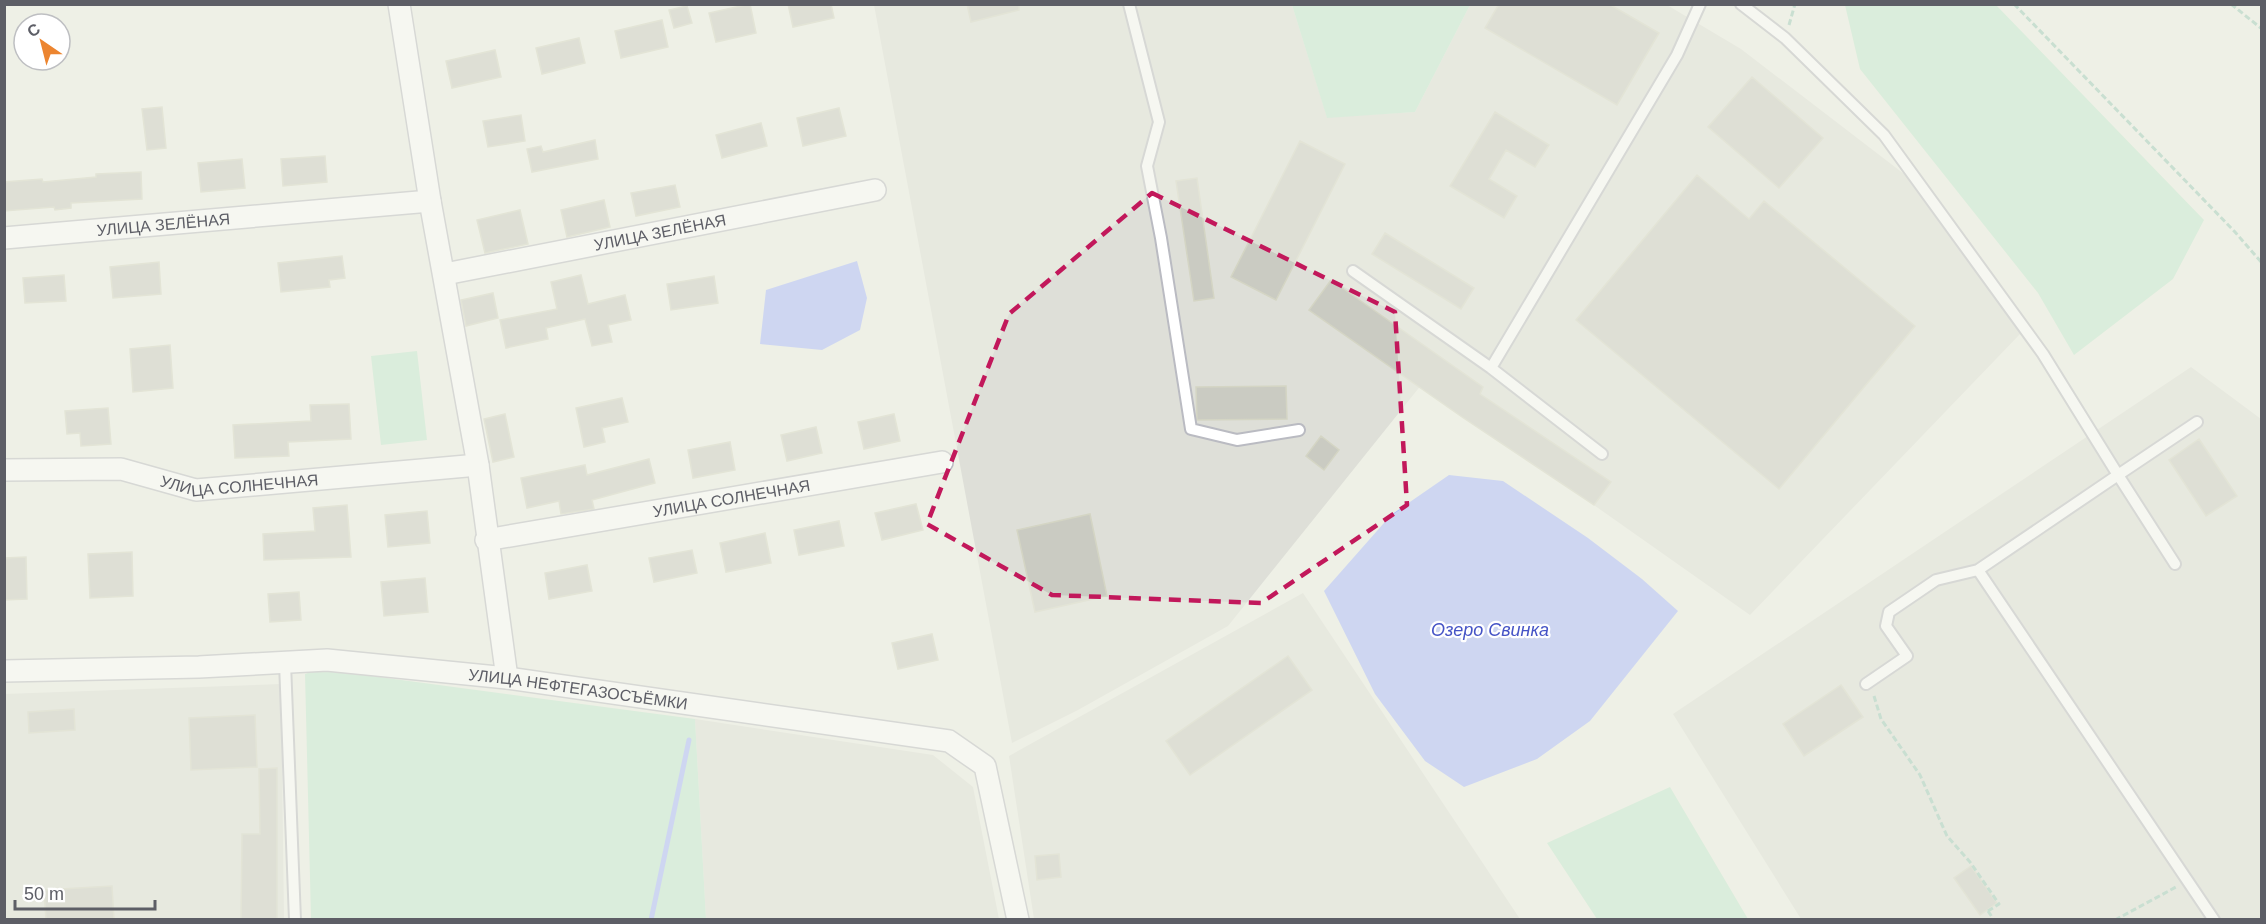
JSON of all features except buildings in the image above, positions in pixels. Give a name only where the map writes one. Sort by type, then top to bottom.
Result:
[{"type":"street","points":[[399,4],[430,201],[478,465],[486,540],[507,678]]},
{"type":"street","name":"УЛИЦА ЗЕЛЁНАЯ","points":[[445,274],[875,190]]},
{"type":"street","name":"УЛИЦА ЗЕЛЁНАЯ","points":[[4,238],[430,201]]},
{"type":"street","name":"УЛИЦА СОЛНЕЧНАЯ","points":[[486,540],[942,462]]},
{"type":"street","name":"УЛИЦА СОЛНЕЧНАЯ","points":[[4,470],[121,469],[196,490],[478,465]]},
{"type":"street","name":"УЛИЦА НЕФТЕГАЗОСЪЁМКИ","points":[[4,671],[327,660],[507,678],[949,741],[985,766],[1018,920]]},
{"type":"lane","points":[[1129,4],[1159,122],[1147,166],[1161,238],[1191,429],[1237,440],[1299,430]]},
{"type":"lane","points":[[1491,368],[1677,55],[1700,4]]},
{"type":"lane","points":[[1741,4],[1785,38],[1884,135],[2043,354],[2175,564]]},
{"type":"lane","points":[[1353,271],[1491,368],[1602,454]]},
{"type":"lane","points":[[1866,684],[1907,656],[1886,626],[1889,612],[1936,580],[1978,570],[2197,422]]},
{"type":"lane","points":[[1978,570],[2214,920]]},
{"type":"lane","points":[[285,663],[295,920]]},
{"type":"path","points":[[1785,38],[1795,4]]},
{"type":"path","points":[[2014,4],[2235,232],[2262,263]]},
{"type":"path","points":[[2231,4],[2262,28]]},
{"type":"path","points":[[1866,684],[1878,702],[1881,718],[1920,775],[1947,836],[1970,862],[1999,904],[1988,911],[1994,920]]},
{"type":"path","points":[[2115,920],[2188,881]]},
{"type":"highlighted area","points":[[1152,193],[1395,312],[1407,505],[1261,603],[1052,595],[927,524],[1009,314]]},
{"type":"shaded area","points":[[874,5],[1292,5],[1327,117],[1415,112],[1470,5],[1667,5],[1741,49],[1908,177],[2021,333],[1750,615],[1422,384],[1228,626],[1078,710],[1012,743]]},
{"type":"shaded area","points":[[2191,367],[2261,419],[2261,919],[1801,919],[1673,714]]},
{"type":"shaded area","points":[[1303,593],[1520,919],[1034,919],[1009,756]]},
{"type":"shaded area","points":[[281,684],[284,919],[5,919],[4,694]]},
{"type":"shaded area","points":[[695,719],[933,755],[973,787],[999,919],[706,919]]},
{"type":"green space","points":[[1292,4],[1470,5],[1415,112],[1327,118]]},
{"type":"green space","points":[[1845,5],[1996,5],[2204,220],[2173,279],[2074,355],[2038,293],[1860,69]]},
{"type":"green space","points":[[417,351],[427,440],[381,445],[371,356]]},
{"type":"green space","points":[[319,669],[695,719],[706,919],[311,919],[305,674]]},
{"type":"green space","points":[[1670,787],[1748,919],[1597,919],[1547,843]]},
{"type":"water","points":[[857,261],[867,298],[860,330],[822,350],[760,344],[766,290]]},
{"type":"water","name":"Озеро Свинка","points":[[1449,475],[1503,481],[1588,538],[1642,579],[1678,611],[1590,721],[1537,759],[1464,787],[1425,761],[1375,694],[1324,591],[1391,515]]},
{"type":"waterway","points":[[651,920],[689,740]]}]
